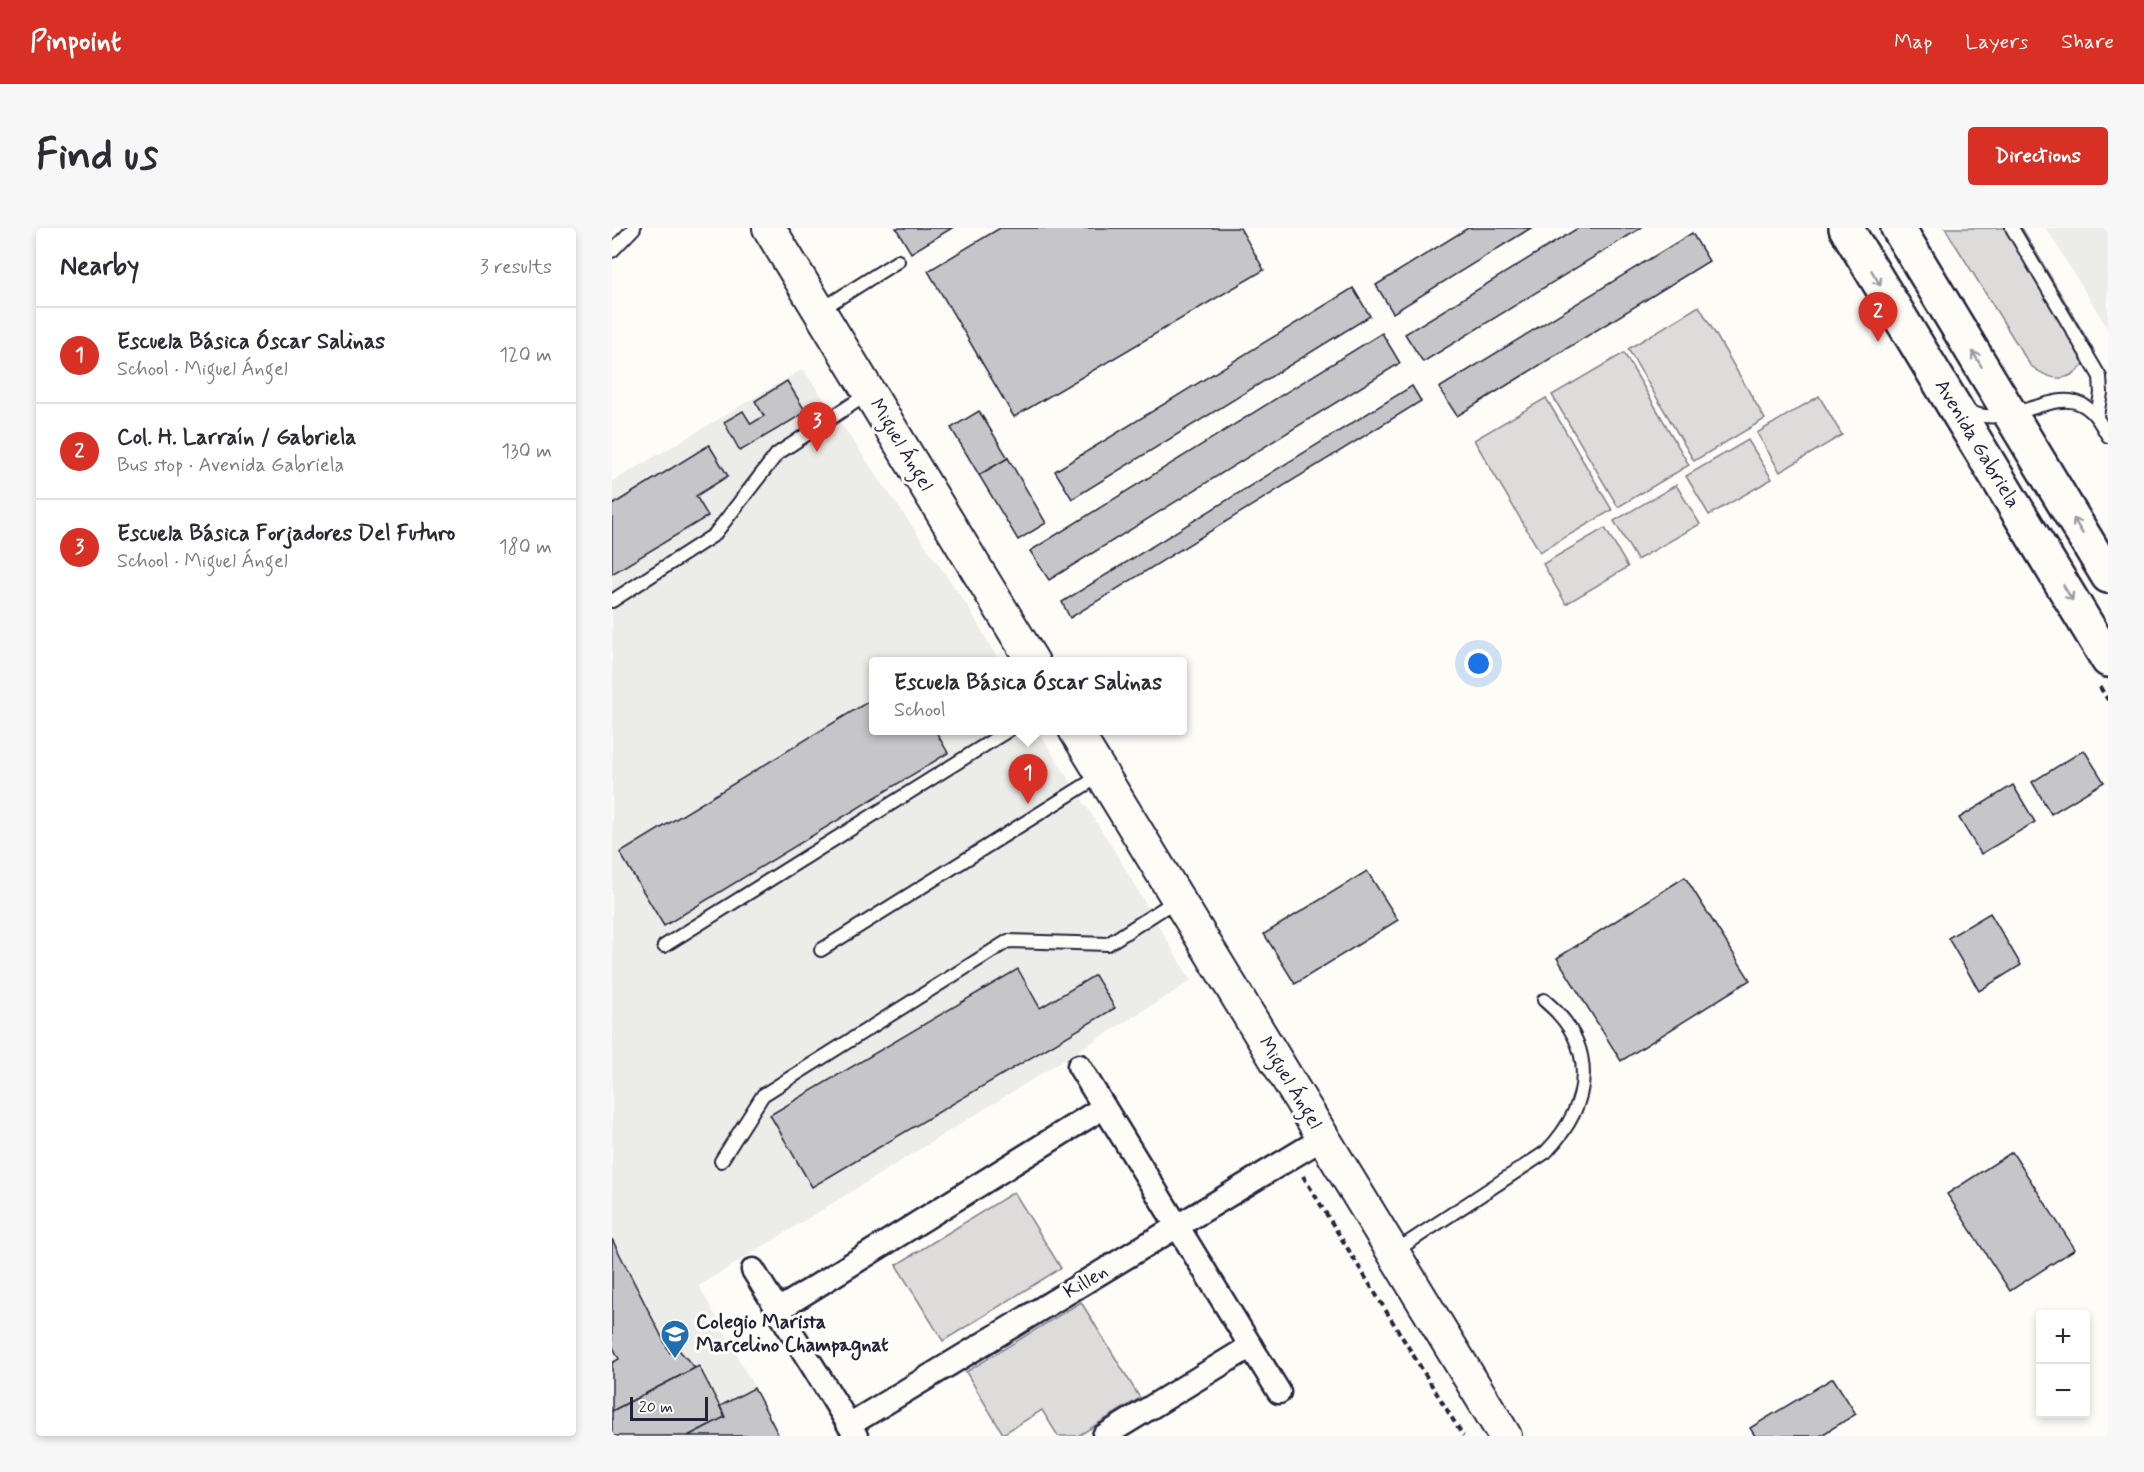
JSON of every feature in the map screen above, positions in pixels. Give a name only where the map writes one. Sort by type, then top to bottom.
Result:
[{"type":"main road","name":"Avenida Gabriela","points":[[1846,228],[2108,660]]},
{"type":"main road","points":[[1898,228],[2108,576]]},
{"type":"street","name":"Miguel Ángel","points":[[769,228],[1030,657]]},
{"type":"street","name":"Miguel Ángel","points":[[1078,735],[1505,1436]]},
{"type":"street","points":[[1079,1066],[1279,1392]]},
{"type":"street","points":[[777,1310],[1104,1107]]},
{"type":"street","name":"Killen","points":[[852,1431],[1323,1138]]},
{"type":"street","points":[[753,1270],[852,1431]]},
{"type":"street","points":[[1104,1436],[1251,1346]]},
{"type":"lane","points":[[612,251],[634,228]]},
{"type":"lane","points":[[2012,228],[2100,377],[2101,393],[2097,416]]},
{"type":"lane","points":[[819,311],[898,261]]},
{"type":"lane","points":[[612,601],[714,535],[777,454],[869,393]]},
{"type":"lane","points":[[1950,400],[1971,413],[1982,416],[2010,415],[2068,401],[2081,404],[2097,416],[2108,435]]},
{"type":"lane","points":[[664,946],[1001,735]]},
{"type":"lane","points":[[821,950],[1102,775]]},
{"type":"lane","points":[[721,1161],[763,1095],[1008,941],[1108,944],[1178,899]]},
{"type":"lane","points":[[1394,1252],[1546,1152],[1571,1120],[1581,1091],[1582,1059],[1569,1025],[1544,1000]]},
{"type":"path","points":[[1291,1158],[1463,1436]]},
{"type":"shaded area","points":[[1945,228],[2022,228],[2094,351],[2087,361],[2073,374],[2058,378],[2040,372],[2030,365]]},
{"type":"shaded area","points":[[2046,228],[2108,228],[2108,329]]},
{"type":"shaded area","points":[[1699,306],[1765,419],[1694,461],[1628,349]]},
{"type":"shaded area","points":[[1624,353],[1689,465],[1618,507],[1552,395]]},
{"type":"shaded area","points":[[803,369],[968,607],[997,657],[869,657],[869,735],[1041,735],[1114,850],[1191,981],[699,1286],[779,1432],[772,1436],[612,1436],[612,482]]},
{"type":"shaded area","points":[[1819,396],[1842,435],[1780,472],[1757,433]]},
{"type":"shaded area","points":[[1546,398],[1612,510],[1540,552],[1474,440]]},
{"type":"shaded area","points":[[1748,440],[1772,479],[1709,515],[1686,476]]},
{"type":"shaded area","points":[[1676,485],[1700,524],[1637,560],[1614,521]]},
{"type":"shaded area","points":[[1605,528],[1628,567],[1566,604],[1543,564]]},
{"type":"shaded area","points":[[1014,1192],[1061,1268],[943,1341],[896,1265]]},
{"type":"shaded area","points":[[1081,1302],[1140,1398],[1078,1436],[1058,1436],[1042,1410],[1003,1434],[966,1372]]},
{"type":"building","points":[[896,228],[952,228],[911,253]]},
{"type":"building","points":[[1000,228],[1240,228],[1264,270],[1014,417],[928,271]]},
{"type":"building","points":[[1468,228],[1531,228],[1393,313],[1376,285]]},
{"type":"building","points":[[1578,228],[1641,228],[1423,362],[1405,334]]},
{"type":"building","points":[[1692,233],[1709,261],[1457,416],[1439,388]]},
{"type":"building","points":[[1353,288],[1370,316],[1072,499],[1055,471]]},
{"type":"building","points":[[1382,333],[1400,363],[1049,580],[1030,551]]},
{"type":"building","points":[[787,381],[806,412],[740,451],[724,422],[743,411],[751,424],[764,416],[755,401]]},
{"type":"building","points":[[1412,386],[1421,401],[1070,618],[1062,602]]},
{"type":"building","points":[[979,411],[1008,458],[979,475],[951,428]]},
{"type":"building","points":[[709,445],[728,476],[696,496],[708,516],[612,574],[612,505]]},
{"type":"building","points":[[1008,458],[1046,523],[1018,540],[979,475]]},
{"type":"building","points":[[869,701],[869,735],[938,735],[948,753],[664,926],[620,853]]},
{"type":"building","points":[[2084,750],[2104,782],[2051,814],[2032,782]]},
{"type":"building","points":[[2013,785],[2035,822],[1981,854],[1959,818]]},
{"type":"building","points":[[1367,871],[1398,920],[1295,984],[1264,934]]},
{"type":"building","points":[[1685,877],[1750,980],[1621,1061],[1557,958]]},
{"type":"building","points":[[1990,913],[2021,965],[1979,991],[1948,938]]},
{"type":"building","points":[[1018,969],[1040,1008],[1095,975],[1115,1008],[812,1187],[770,1115]]},
{"type":"building","points":[[2012,1152],[2075,1249],[2010,1291],[1947,1194]]},
{"type":"building","points":[[612,1239],[670,1353],[678,1349],[695,1368],[612,1411],[612,1363],[619,1359],[612,1345]]},
{"type":"building","points":[[699,1366],[725,1417],[688,1436],[612,1436],[612,1411]]},
{"type":"building","points":[[1833,1378],[1856,1414],[1820,1436],[1755,1436],[1750,1428]]},
{"type":"building","points":[[754,1388],[779,1436],[688,1436],[725,1417],[720,1406]]},
{"type":"place","name":"Col. H. Larraín / Gabriela","points":[[1878,342]]},
{"type":"place","name":"Escuela Básica Forjadores Del Futuro","points":[[817,452]]},
{"type":"place","name":"Escuela Básica Óscar Salinas","points":[[1028,804]]},
{"type":"place","name":"Colegio Marista Marcelino Champagnat","points":[[675,1360]]}]
